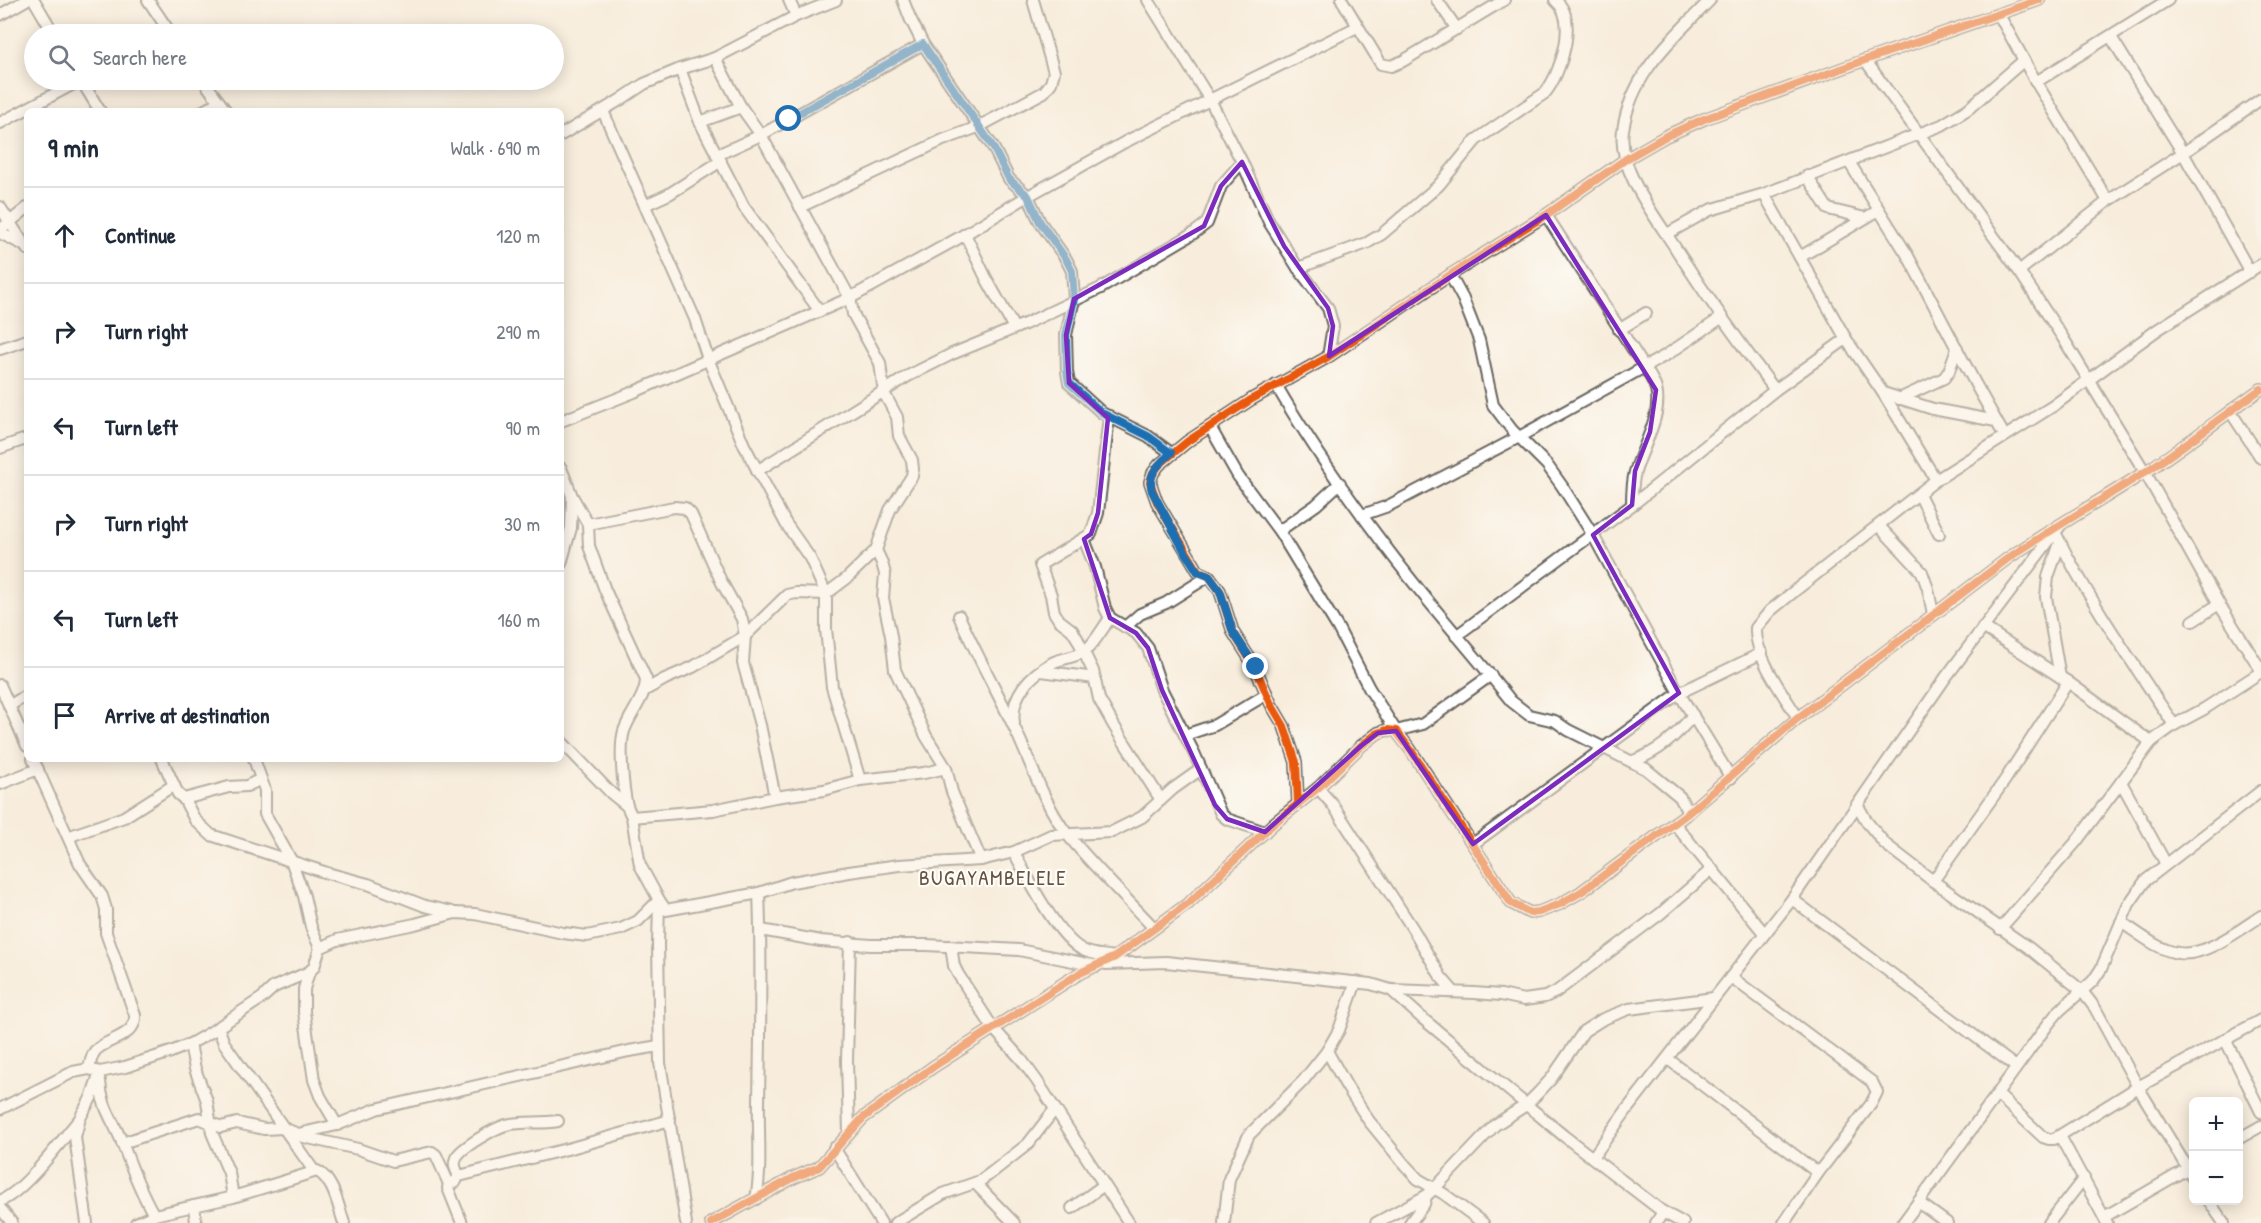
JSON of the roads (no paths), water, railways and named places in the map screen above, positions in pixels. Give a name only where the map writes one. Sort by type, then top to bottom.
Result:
[{"type":"street","points":[[0,15],[13,3],[26,0]]},
{"type":"street","points":[[34,0],[48,24]]},
{"type":"street","points":[[148,0],[164,24]]},
{"type":"street","points":[[789,0],[796,16]]},
{"type":"street","points":[[564,133],[644,84],[715,58],[796,16],[836,0]]},
{"type":"street","points":[[903,0],[923,44],[993,147],[1009,179],[1028,196],[1040,222],[1072,271],[1074,299],[1066,335],[1069,383],[1109,416],[1148,436],[1171,453]]},
{"type":"street","points":[[800,207],[943,140],[978,127],[1044,92],[1054,76],[1033,0]]},
{"type":"street","points":[[1148,0],[1210,100],[1242,162],[1269,222],[1298,268],[1322,297],[1333,326],[1328,357]]},
{"type":"street","points":[[1342,0],[1381,64],[1391,66],[1504,0]]},
{"type":"street","points":[[1437,0],[1457,29]]},
{"type":"street","points":[[1298,268],[1367,243],[1382,234],[1438,186],[1476,140],[1545,93],[1552,84],[1562,62],[1566,36],[1565,17],[1560,4],[1555,0]]},
{"type":"street","points":[[1710,0],[1656,55],[1644,73],[1630,104],[1623,130],[1623,146],[1637,187],[1721,318],[1775,390]]},
{"type":"street","points":[[1298,804],[1296,762],[1284,726],[1256,667],[1233,632],[1220,591],[1209,576],[1198,572],[1152,491],[1150,482],[1152,473],[1171,453],[1210,427],[1276,385],[1328,357],[1450,275],[1546,215],[1626,159],[1666,136],[1704,119],[1865,60],[2039,0]]},
{"type":"street","points":[[2036,82],[2168,0]]},
{"type":"street","points":[[1999,15],[2036,82],[2108,201]]},
{"type":"street","points":[[564,420],[634,392],[850,298],[1125,142],[1357,27]]},
{"type":"street","points":[[2111,36],[2183,153],[2250,272]]},
{"type":"street","points":[[645,205],[681,187],[719,158],[923,44]]},
{"type":"street","points":[[715,58],[741,106],[761,135],[850,298],[853,314],[880,363],[884,393],[897,417],[899,436],[912,460],[914,469],[912,476],[890,510],[876,550],[846,579],[826,594],[787,595],[745,636],[693,667],[665,678],[645,690],[622,736],[623,791],[632,818],[640,865],[659,900],[666,910],[759,893],[792,882],[849,872],[899,865],[981,860],[1014,852],[1039,839],[1067,833],[1112,832],[1136,820],[1201,769]]},
{"type":"street","points":[[1865,60],[2019,271],[2145,472],[2219,604],[2261,671],[2204,709],[2174,725],[2151,742],[2076,842],[2000,929]]},
{"type":"street","points":[[1667,234],[1710,210],[1764,194],[1942,125],[1968,109],[2024,61]]},
{"type":"street","points":[[680,69],[700,122],[753,221],[819,310]]},
{"type":"street","points":[[28,108],[62,90]]},
{"type":"street","points":[[87,90],[97,108]]},
{"type":"street","points":[[211,90],[223,106]]},
{"type":"street","points":[[2019,271],[2108,201],[2261,99]]},
{"type":"street","points":[[700,122],[741,106]]},
{"type":"street","points":[[0,123],[24,110]]},
{"type":"street","points":[[603,111],[695,319],[708,359],[757,471],[786,524],[810,558],[826,594],[826,629],[832,687],[860,780]]},
{"type":"street","points":[[757,471],[917,371],[1101,288],[1204,226],[1209,220],[1221,186],[1242,162]]},
{"type":"street","points":[[1849,162],[1908,256],[2004,435]]},
{"type":"street","points":[[1807,176],[1828,209],[1865,218]]},
{"type":"street","points":[[1764,194],[1846,339],[1883,393],[1936,480]]},
{"type":"street","points":[[0,207],[24,244]]},
{"type":"street","points":[[1800,257],[1879,210]]},
{"type":"street","points":[[24,211],[0,231],[24,246]]},
{"type":"street","points":[[1546,215],[1618,330],[1645,368],[1656,390],[1657,398],[1650,432],[1635,471],[1632,505]]},
{"type":"street","points":[[964,234],[1014,328]]},
{"type":"street","points":[[1798,718],[1762,653],[1755,635],[1759,622],[1815,574],[1936,480],[2053,405],[2157,330],[2261,264]]},
{"type":"street","points":[[1450,275],[1463,299],[1479,340],[1493,405],[1502,419],[1547,465],[1593,535],[1679,693],[1731,778]]},
{"type":"street","points":[[1618,330],[1646,313]]},
{"type":"street","points":[[1362,515],[1388,506],[1645,368],[1721,318]]},
{"type":"street","points":[[1456,636],[1593,535],[1775,390],[1846,339]]},
{"type":"street","points":[[0,349],[24,341]]},
{"type":"street","points":[[1899,399],[1944,378],[1949,372],[1957,348]]},
{"type":"street","points":[[1276,385],[1362,515],[1456,636],[1511,701],[1523,712],[1537,718],[1555,721],[1633,761],[1670,787],[1680,797],[1688,813]]},
{"type":"street","points":[[1210,427],[1238,476],[1279,531],[1338,628],[1369,687],[1396,731],[1473,844],[1499,888],[1511,903],[1530,913],[1560,904],[1581,892],[1674,824],[1731,778],[1798,718],[2007,559],[2145,472],[2261,389]]},
{"type":"street","points":[[1883,393],[1933,409],[1996,422]]},
{"type":"street","points":[[2230,411],[2261,458]]},
{"type":"street","points":[[1109,416],[1098,513],[1091,534],[1040,565],[1051,595],[1053,612],[1072,630],[1085,651],[1095,678],[1099,699],[1108,717],[1161,800]]},
{"type":"street","points":[[0,448],[24,441]]},
{"type":"street","points":[[564,476],[572,496],[588,524],[589,546],[618,622],[644,674],[645,690]]},
{"type":"street","points":[[1279,531],[1323,500],[1327,493],[1340,483]]},
{"type":"street","points":[[1919,494],[1940,534]]},
{"type":"street","points":[[564,553],[571,528],[572,496]]},
{"type":"street","points":[[588,524],[660,509],[685,508],[698,527],[721,580],[742,620],[745,636],[743,663],[760,725],[775,797]]},
{"type":"street","points":[[1933,881],[2005,780],[2064,680],[2046,597],[2048,577],[2062,523]]},
{"type":"street","points":[[1879,526],[1922,572],[1933,614]]},
{"type":"street","points":[[1593,1157],[1628,1108],[1792,899],[1983,627],[2058,538]]},
{"type":"street","points":[[2058,538],[2134,665],[2174,725]]},
{"type":"street","points":[[1084,539],[1095,567],[1105,608],[1110,618],[1136,633],[1148,648],[1162,690],[1221,814],[1227,819],[1265,832]]},
{"type":"street","points":[[876,550],[885,574],[883,598],[895,670],[926,736],[946,768],[952,792],[981,860]]},
{"type":"street","points":[[1125,627],[1140,614],[1166,603],[1209,576]]},
{"type":"street","points":[[2193,621],[2219,604]]},
{"type":"street","points":[[959,616],[1015,729],[1046,800],[1067,833],[1154,928]]},
{"type":"street","points":[[1015,729],[1013,713],[1018,694],[1029,679],[1053,662],[1085,651],[1110,618]]},
{"type":"street","points":[[1983,627],[2064,680],[2151,742]]},
{"type":"street","points":[[1473,844],[1679,693],[1762,653]]},
{"type":"street","points":[[1041,671],[1095,678]]},
{"type":"street","points":[[711,1223],[819,1167],[849,1132],[875,1109],[933,1067],[1080,974],[1115,957],[1189,903],[1265,832],[1318,788],[1360,746],[1387,730],[1396,731],[1423,724],[1491,675]]},
{"type":"street","points":[[0,685],[24,739]]},
{"type":"street","points":[[1185,735],[1215,725],[1267,694]]},
{"type":"street","points":[[9,706],[24,697]]},
{"type":"street","points":[[1633,761],[1666,745],[1693,715]]},
{"type":"street","points":[[564,744],[611,793],[627,806]]},
{"type":"street","points":[[163,762],[178,794],[184,799],[195,820],[212,835],[368,884],[425,906],[455,913],[475,914],[554,932],[587,936],[621,928],[638,921],[659,900]]},
{"type":"street","points":[[0,1109],[73,1072],[89,1069],[100,1072],[154,1058],[190,1044],[262,998],[274,987],[309,972],[314,967],[320,948],[311,927],[304,896],[291,860],[265,814],[265,790],[255,762]]},
{"type":"street","points":[[0,784],[35,764],[80,864],[102,896],[106,909],[106,933],[135,1015],[135,1021],[131,1029],[96,1051],[90,1060],[89,1069]]},
{"type":"street","points":[[632,818],[713,810],[824,790],[860,780],[924,773],[946,768]]},
{"type":"street","points":[[184,799],[229,787],[247,786],[261,779]]},
{"type":"street","points":[[2121,782],[2166,864]]},
{"type":"street","points":[[70,839],[124,817],[174,785]]},
{"type":"street","points":[[1318,788],[1333,805],[1441,977],[1454,992]]},
{"type":"street","points":[[1903,1223],[2016,1067],[2060,1011],[2101,969],[2137,890],[2166,864],[2261,791]]},
{"type":"street","points":[[1857,804],[1866,822],[1886,844],[1933,881],[2029,948],[2082,991],[2095,1008],[2138,1087],[2189,1165]]},
{"type":"street","points":[[1674,824],[1764,933]]},
{"type":"street","points":[[1014,852],[1044,907],[1076,947],[1091,954],[1115,957]]},
{"type":"street","points":[[762,930],[821,940],[871,945],[1019,950],[1100,965],[1166,962],[1356,982],[1391,990],[1501,994],[1524,1000],[1545,997],[1556,992],[1660,914],[1712,869]]},
{"type":"street","points":[[756,1199],[760,1159],[758,1118],[762,930],[759,893]]},
{"type":"street","points":[[1792,899],[2016,1067]]},
{"type":"street","points":[[659,900],[659,1046],[664,1099],[670,1120],[686,1223]]},
{"type":"street","points":[[320,948],[337,940],[455,913]]},
{"type":"street","points":[[2121,922],[2162,948],[2185,954],[2197,953],[2261,916]]},
{"type":"street","points":[[849,1132],[847,1061],[850,942]]},
{"type":"street","points":[[951,946],[954,966],[958,974],[993,1028],[1021,1059],[1129,1223]]},
{"type":"street","points":[[309,972],[304,989],[304,1012],[314,1080],[320,1096],[337,1125]]},
{"type":"street","points":[[1731,977],[1848,1063],[1876,1087],[1877,1092],[1871,1104],[1818,1173],[1784,1223]]},
{"type":"street","points":[[1224,1223],[1229,1179],[1249,1135],[1303,1081],[1327,1051],[1339,1030],[1356,982]]},
{"type":"street","points":[[1391,990],[1564,1136],[1663,1212],[1683,1223]]},
{"type":"street","points":[[1410,1223],[1430,1193],[1482,1137],[1495,1125],[1526,1105],[1551,1079],[1584,1031],[1603,1019],[1629,1009],[1714,998]]},
{"type":"street","points":[[1997,1094],[2049,1140],[2060,1136],[2138,1087],[2261,1020]]},
{"type":"street","points":[[218,1027],[224,1043],[284,1129],[314,1171],[323,1175],[328,1181],[344,1223]]},
{"type":"street","points":[[2225,1039],[2261,1112]]},
{"type":"street","points":[[190,1044],[214,1141],[229,1173],[233,1197]]},
{"type":"street","points":[[296,1134],[337,1125],[376,1109],[659,1046]]},
{"type":"street","points":[[1327,1051],[1347,1088],[1374,1127],[1430,1193],[1483,1223]]},
{"type":"street","points":[[1668,1059],[1818,1173]]},
{"type":"street","points":[[0,1201],[15,1192],[80,1118],[91,1098],[100,1072]]},
{"type":"street","points":[[100,1072],[100,1097],[122,1143],[128,1164],[154,1215]]},
{"type":"street","points":[[895,1223],[943,1194],[975,1183],[991,1173],[1028,1144],[1055,1109]]},
{"type":"street","points":[[80,1118],[75,1137],[87,1223]]},
{"type":"street","points":[[122,1143],[199,1118],[221,1127],[237,1123],[264,1129],[284,1129],[305,1139],[348,1147],[393,1161],[432,1152],[436,1155],[449,1184],[449,1194],[462,1223]]},
{"type":"street","points":[[449,1184],[455,1182],[459,1176],[670,1120]]},
{"type":"street","points":[[459,1176],[455,1169],[457,1157],[464,1149],[488,1134],[507,1125],[558,1121]]},
{"type":"street","points":[[2243,1136],[2261,1126]]},
{"type":"street","points":[[2060,1136],[2106,1220],[2189,1168]]},
{"type":"street","points":[[834,1148],[881,1223]]},
{"type":"street","points":[[136,1223],[154,1215],[233,1197],[314,1171]]},
{"type":"street","points":[[2049,1223],[2084,1178]]},
{"type":"street","points":[[975,1183],[1014,1223]]},
{"type":"street","points":[[1072,1208],[1104,1185]]},
{"type":"street","points":[[1376,1223],[1430,1193]]},
{"type":"street","points":[[1918,1202],[1947,1223]]},
{"type":"street","points":[[2211,1205],[2224,1223]]},
{"type":"street","points":[[194,1206],[196,1223]]},
{"type":"street","points":[[0,1208],[12,1223]]},
{"type":"street","points":[[1656,1223],[1663,1212]]},
{"type":"street","points":[[1929,1223],[1937,1214]]},
{"type":"district","name":"BUGAYAMBELELE","points":[[993,878]]}]
